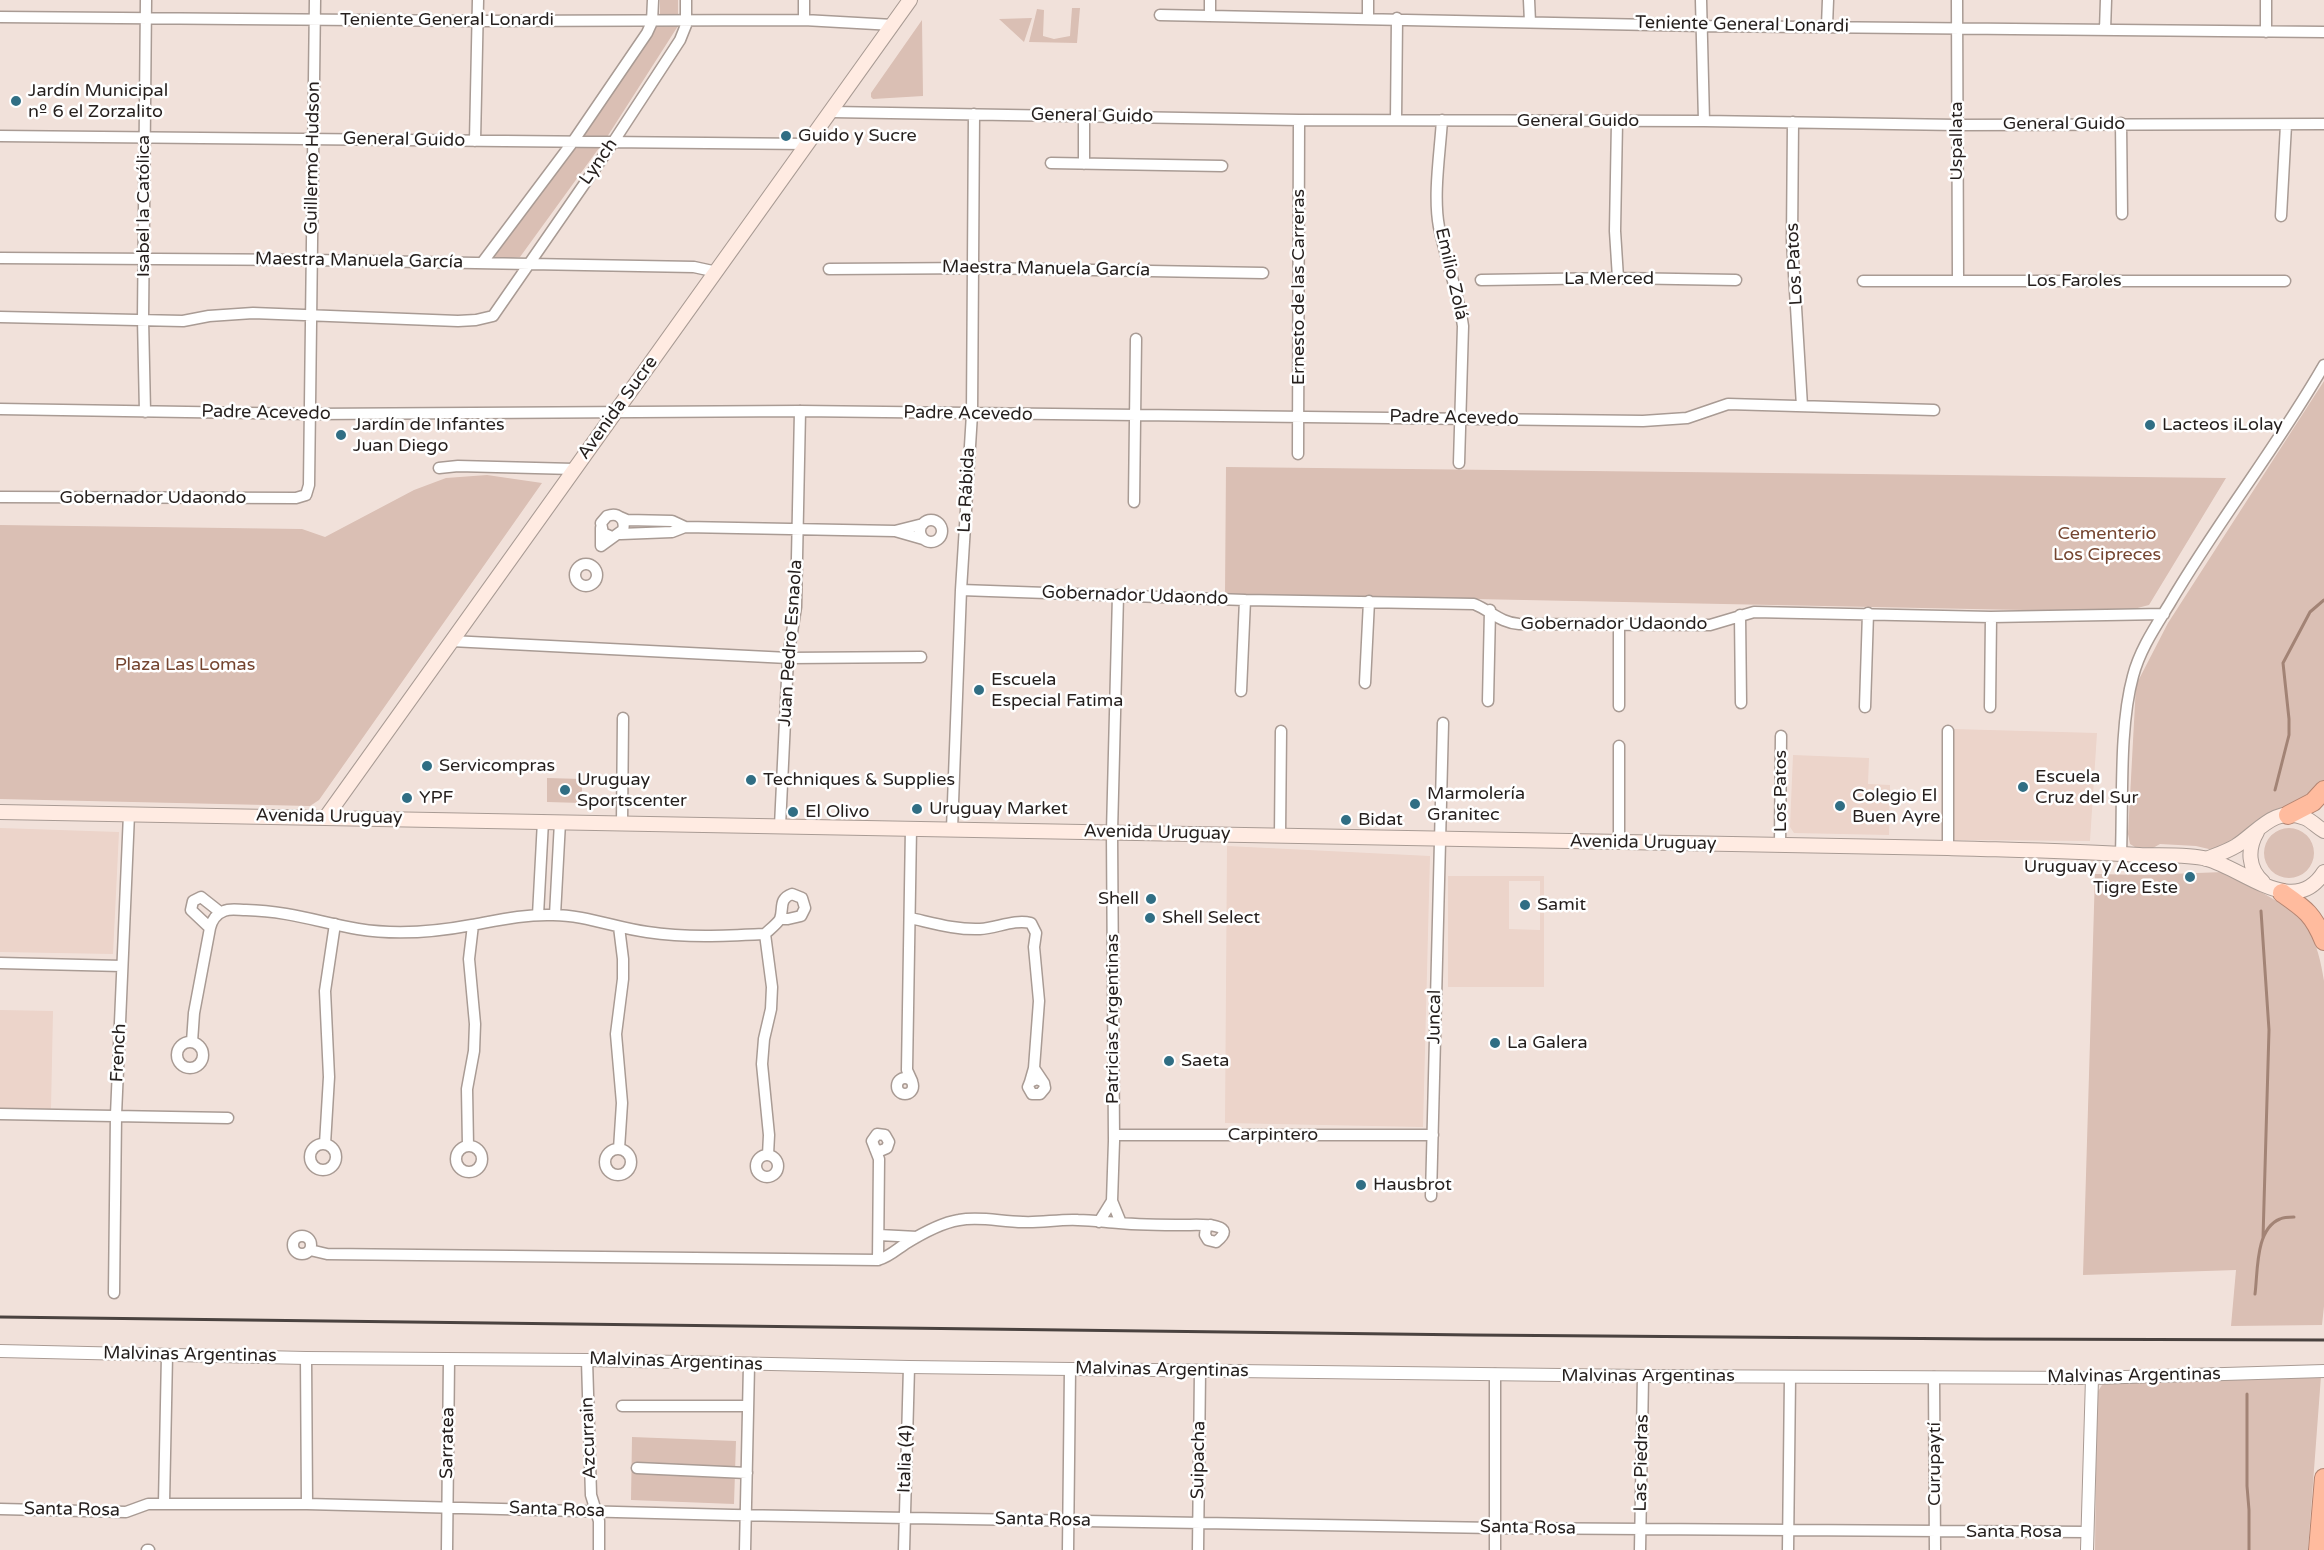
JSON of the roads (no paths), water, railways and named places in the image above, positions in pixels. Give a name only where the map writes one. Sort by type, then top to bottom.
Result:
[{"type":"highway","points":[[2289,814],[2313,802],[2324,790]]},
{"type":"highway","points":[[2274,889],[2306,910],[2316,922],[2324,941]]},
{"type":"highway","points":[[2318,1550],[2324,1478]]},
{"type":"main road","name":"Avenida Sucre","points":[[326,817],[910,0]]},
{"type":"main road","name":"Avenida Uruguay","points":[[0,812],[1439,838],[2121,853],[2206,859],[2238,871],[2274,889]]},
{"type":"main road","name":"Avenida Uruguay","points":[[2206,859],[2237,845],[2271,819],[2289,814]]},
{"type":"main road","points":[[2289,814],[2305,818],[2322,832]]},
{"type":"main road","points":[[2258,830],[2250,846],[2251,864],[2259,879],[2274,889],[2306,890],[2324,873]]},
{"type":"street","name":"Isabel la Católica","points":[[145,412],[143,319],[146,0]]},
{"type":"street","name":"Guillermo Hudson","points":[[306,495],[309,485],[311,414],[315,0]]},
{"type":"street","points":[[475,141],[478,0]]},
{"type":"street","name":"Lynch","points":[[482,263],[572,143],[647,33],[652,19],[653,0]]},
{"type":"street","name":"Lynch","points":[[312,314],[458,321],[493,316],[612,144],[680,40],[686,20],[686,0]]},
{"type":"street","points":[[804,0],[804,20]]},
{"type":"street","points":[[1210,0],[1210,16]]},
{"type":"street","points":[[1368,0],[1368,18]]},
{"type":"street","points":[[1529,0],[1530,22]]},
{"type":"street","points":[[1701,0],[1704,121]]},
{"type":"street","points":[[1827,26],[1828,0]]},
{"type":"street","name":"Uspallata","points":[[1957,0],[1958,281]]},
{"type":"street","points":[[2105,30],[2106,0]]},
{"type":"street","points":[[2266,0],[2266,32]]},
{"type":"street","name":"Teniente General Lonardi","points":[[1160,15],[1702,26],[1957,27],[2324,33]]},
{"type":"street","name":"Teniente General Lonardi","points":[[0,17],[478,21],[804,20],[893,25]]},
{"type":"street","points":[[1396,18],[1396,120]]},
{"type":"street","name":"General Guido","points":[[832,112],[1299,120],[1704,121],[1957,125],[2324,124]]},
{"type":"street","name":"La Rábida","points":[[952,829],[961,590],[972,414],[974,114]]},
{"type":"street","points":[[1084,116],[1084,164]]},
{"type":"street","name":"Ernesto de las Carreras","points":[[1298,454],[1299,120]]},
{"type":"street","name":"Emilio Zolá","points":[[1442,120],[1439,225],[1460,305],[1463,326],[1459,463]]},
{"type":"street","points":[[1617,122],[1615,231],[1618,278]]},
{"type":"street","name":"Los Patos","points":[[1793,123],[1792,241],[1802,406]]},
{"type":"street","points":[[2121,123],[2122,214]]},
{"type":"street","points":[[2281,216],[2286,125]]},
{"type":"street","name":"General Guido","points":[[0,136],[612,144],[808,144]]},
{"type":"street","points":[[1051,164],[1222,166]]},
{"type":"street","name":"Maestra Manuela García","points":[[0,258],[312,260],[694,267],[717,272]]},
{"type":"street","name":"Maestra Manuela García","points":[[829,269],[974,268],[1263,273]]},
{"type":"street","name":"La Merced","points":[[1481,280],[1618,278],[1736,280]]},
{"type":"street","name":"Los Faroles","points":[[1863,281],[2285,281]]},
{"type":"street","points":[[0,317],[183,321],[209,316],[253,313],[312,314]]},
{"type":"street","points":[[1134,502],[1136,339]]},
{"type":"street","points":[[2121,853],[2125,731],[2129,691],[2140,655],[2189,570],[2278,441],[2324,365]]},
{"type":"street","name":"Padre Acevedo","points":[[0,410],[311,414],[800,411],[1667,421],[1687,418],[1728,404],[1934,410]]},
{"type":"street","name":"Juan Pedro Esnaola","points":[[780,826],[788,658],[796,607],[800,411]]},
{"type":"street","points":[[439,468],[458,466],[574,469]]},
{"type":"street","name":"Gobernador Udaondo","points":[[0,497],[296,498],[306,495]]},
{"type":"street","points":[[620,517],[624,526],[616,536],[599,551],[585,564],[580,565],[575,572],[576,581],[579,584],[592,585],[597,578],[596,569],[599,551],[601,523],[607,516],[616,514],[627,520],[672,521],[685,527]]},
{"type":"street","points":[[601,528],[607,536],[672,532],[685,527],[895,531],[927,542],[935,542],[941,537],[942,529],[934,520],[895,531]]},
{"type":"street","points":[[922,524],[920,532],[923,539]]},
{"type":"street","points":[[585,564],[596,569]]},
{"type":"street","name":"Gobernador Udaondo","points":[[961,590],[1245,600],[1474,604],[1490,610],[1507,624],[1710,625],[1754,612],[1990,617],[2164,614]]},
{"type":"street","name":"Patricias Argentinas","points":[[1112,1202],[1114,1135],[1112,832],[1118,596]]},
{"type":"street","points":[[1240,691],[1245,600]]},
{"type":"street","points":[[1365,683],[1369,601]]},
{"type":"street","points":[[1488,701],[1490,610]]},
{"type":"street","points":[[1865,707],[1868,613]]},
{"type":"street","points":[[1740,615],[1742,703]]},
{"type":"street","points":[[1990,617],[1990,707]]},
{"type":"street","points":[[1619,625],[1619,706]]},
{"type":"street","points":[[451,641],[788,658],[921,657]]},
{"type":"street","points":[[622,823],[623,718]]},
{"type":"street","points":[[1439,838],[1443,723]]},
{"type":"street","points":[[1280,835],[1281,731]]},
{"type":"street","points":[[1948,731],[1948,848]]},
{"type":"street","name":"Los Patos","points":[[1780,845],[1781,736]]},
{"type":"street","points":[[1619,746],[1619,842]]},
{"type":"street","name":"French","points":[[114,1293],[116,1115],[129,814]]},
{"type":"street","points":[[538,915],[543,821]]},
{"type":"street","points":[[555,915],[560,822]]},
{"type":"street","points":[[907,1077],[911,828]]},
{"type":"street","name":"Juncal","points":[[1431,1196],[1439,838]]},
{"type":"street","points":[[210,928],[195,915],[191,906],[193,901],[201,897],[220,912]]},
{"type":"street","points":[[192,1042],[194,1013],[210,928],[216,915],[226,910],[301,915],[360,930],[397,933],[435,931],[500,918],[555,915],[685,937],[765,934],[780,919]]},
{"type":"street","points":[[910,918],[969,928],[993,927],[1018,921],[1031,923],[1036,933],[1034,947],[1039,1001],[1034,1068],[1030,1082],[1037,1079],[1042,1081],[1034,1068]]},
{"type":"street","points":[[325,1144],[330,1077],[325,991],[335,924]]},
{"type":"street","points":[[468,1146],[467,1089],[474,1051],[475,1024],[468,959],[473,925]]},
{"type":"street","points":[[619,927],[623,959],[623,979],[616,1035],[622,1103],[619,1149]]},
{"type":"street","points":[[765,934],[772,987],[762,1064],[769,1135],[768,1155]]},
{"type":"street","points":[[0,963],[122,966]]},
{"type":"street","points":[[0,1114],[228,1118]]},
{"type":"street","name":"Carpintero","points":[[1114,1135],[1433,1135]]},
{"type":"street","points":[[878,1260],[880,1153]]},
{"type":"street","points":[[1098,1222],[1112,1202]]},
{"type":"street","points":[[1112,1202],[1121,1223]]},
{"type":"street","points":[[310,1250],[327,1254],[477,1257],[878,1260],[886,1258],[917,1237],[937,1227],[970,1218],[1022,1222],[1061,1220],[1211,1224],[1217,1225],[1221,1230],[1221,1238],[1213,1242],[1208,1240],[1194,1225]]},
{"type":"street","points":[[1204,1236],[1206,1227],[1211,1224]]},
{"type":"street","points":[[879,1235],[917,1237]]},
{"type":"street","name":"Malvinas Argentinas","points":[[0,1350],[306,1358],[1643,1376],[2092,1378],[2324,1371]]},
{"type":"street","points":[[164,1503],[167,1355]]},
{"type":"street","points":[[306,1358],[307,1504]]},
{"type":"street","name":"Sarratea","points":[[447,1550],[449,1359]]},
{"type":"street","name":"Azcurrain","points":[[587,1360],[591,1495],[597,1511],[599,1550]]},
{"type":"street","points":[[745,1550],[749,1365]]},
{"type":"street","name":"Italia (4)","points":[[904,1550],[909,1367]]},
{"type":"street","points":[[1068,1550],[1070,1369]]},
{"type":"street","name":"Suipacha","points":[[1198,1550],[1200,1371]]},
{"type":"street","points":[[1495,1374],[1495,1550]]},
{"type":"street","name":"Las Piedras","points":[[1640,1550],[1643,1376]]},
{"type":"street","points":[[1788,1550],[1790,1377]]},
{"type":"street","name":"Curupaytí","points":[[1934,1377],[1935,1550]]},
{"type":"street","points":[[2087,1550],[2092,1378]]},
{"type":"street","points":[[622,1406],[748,1406]]},
{"type":"street","points":[[637,1468],[747,1473]]},
{"type":"street","name":"Santa Rosa","points":[[0,1509],[126,1512],[147,1504],[164,1503],[307,1504],[746,1515],[1495,1528],[2087,1532]]},
{"type":"waterway","points":[[2275,790],[2289,735],[2283,663],[2310,612],[2324,600]]},
{"type":"waterway","points":[[2261,911],[2269,1030],[2263,1238]]},
{"type":"waterway","points":[[2255,1294],[2259,1252],[2266,1232],[2280,1219],[2294,1217]]},
{"type":"waterway","points":[[2247,1394],[2249,1550]]},
{"type":"railway","points":[[0,1317],[1473,1335],[2324,1340]]},
{"type":"place","name":"Jardín Municipal nº 6 el Zorzalito","points":[[16,101]]},
{"type":"place","name":"Guido y Sucre","points":[[786,136]]},
{"type":"place","name":"Lacteos iLolay","points":[[2150,425]]},
{"type":"place","name":"Jardín de Infantes Juan Diego","points":[[341,435]]},
{"type":"place","name":"Escuela Especial Fatima","points":[[979,690]]},
{"type":"place","name":"Servicompras","points":[[427,766]]},
{"type":"place","name":"Techniques & Supplies","points":[[751,780]]},
{"type":"place","name":"Escuela Cruz del Sur","points":[[2023,787]]},
{"type":"place","name":"Uruguay Sportscenter","points":[[565,790]]},
{"type":"place","name":"YPF","points":[[407,798]]},
{"type":"place","name":"Marmolería Granitec","points":[[1415,804]]},
{"type":"place","name":"Colegio El Buen Ayre","points":[[1840,806]]},
{"type":"place","name":"Uruguay Market","points":[[917,809]]},
{"type":"place","name":"El Olivo","points":[[793,812]]},
{"type":"place","name":"Bidat","points":[[1346,820]]},
{"type":"place","name":"Uruguay y Acceso Tigre Este","points":[[2190,877]]},
{"type":"place","name":"Shell","points":[[1151,899]]},
{"type":"place","name":"Samit","points":[[1525,905]]},
{"type":"place","name":"Shell Select","points":[[1150,918]]},
{"type":"place","name":"La Galera","points":[[1495,1043]]},
{"type":"place","name":"Saeta","points":[[1169,1061]]},
{"type":"place","name":"Hausbrot","points":[[1361,1185]]},
{"type":"park label","name":"Cementerio Los Cipreces","points":[[2107,544]]},
{"type":"park label","name":"Plaza Las Lomas","points":[[185,665]]}]
